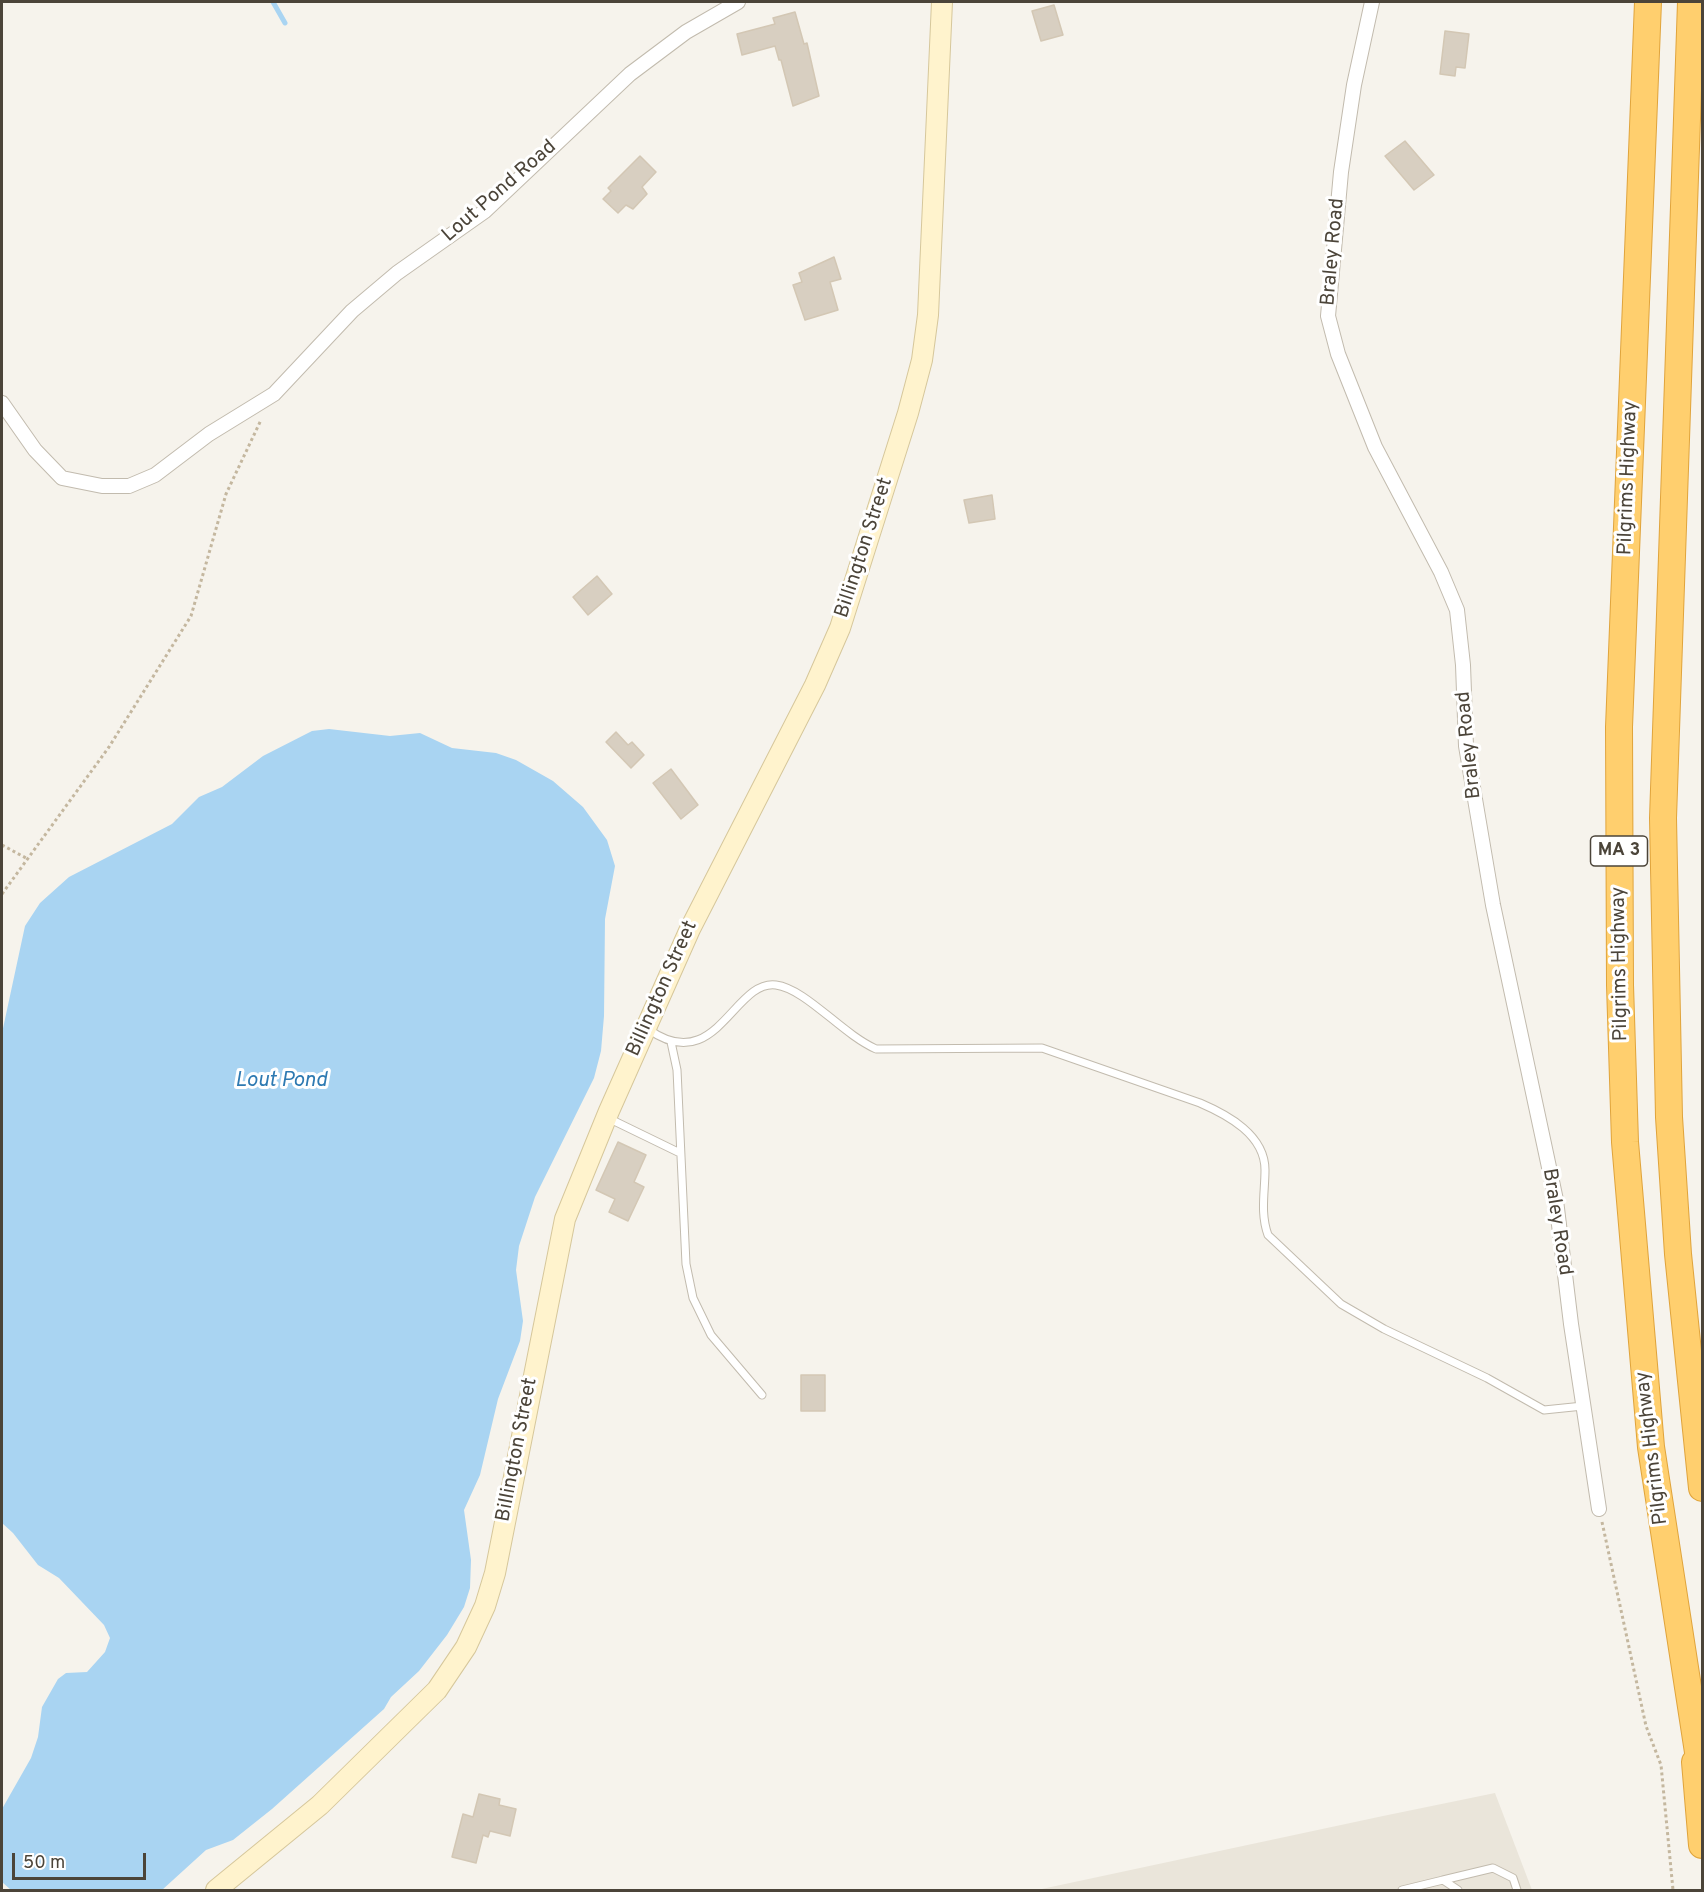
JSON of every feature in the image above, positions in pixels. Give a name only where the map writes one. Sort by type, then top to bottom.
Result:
[{"type":"highway","name":"Pilgrims Highway","points":[[1648,2],[1619,727],[1620,986],[1625,1142],[1651,1447],[1702,1778]]},
{"type":"highway","name":"MA 3","points":[[1691,2],[1663,829],[1669,1117],[1678,1254],[1702,1488]]},
{"type":"highway","points":[[1688,1696],[1702,1845]]},
{"type":"street","name":"Lout Pond Road","points":[[2,403],[35,450],[62,478],[102,486],[129,486],[155,475],[208,434],[274,394],[352,311],[397,273],[485,211],[630,74],[686,32],[738,2]]},
{"type":"street","name":"Billington Street","points":[[216,1890],[358,1770],[436,1690],[466,1647],[485,1606],[495,1573],[565,1219],[606,1117],[704,900],[815,685],[840,628],[908,413],[922,360],[928,315],[942,2]]},
{"type":"street","name":"Braley Road","points":[[1372,2],[1354,85],[1341,172],[1328,316],[1338,354],[1375,447],[1441,572],[1457,610],[1463,666],[1466,746],[1493,905],[1556,1200],[1599,1509]]},
{"type":"lane","points":[[646,1027],[671,1042],[691,1042],[709,1033],[729,1018],[756,988],[773,984],[792,988],[839,1027],[860,1042],[876,1049],[1042,1048],[1200,1102],[1221,1112],[1255,1140],[1263,1154],[1265,1168],[1264,1222],[1268,1235],[1341,1304],[1545,1410],[1583,1406]]},
{"type":"lane","points":[[671,1042],[677,1070],[686,1264],[693,1299],[711,1335],[762,1395]]},
{"type":"lane","points":[[606,1117],[680,1153]]},
{"type":"lane","points":[[1402,1890],[1493,1868],[1513,1878],[1517,1890]]},
{"type":"lane","points":[[1443,1880],[1458,1890]]},
{"type":"path","points":[[2,894],[109,747],[191,616],[225,494],[274,394]]},
{"type":"path","points":[[2,845],[26,858]]},
{"type":"path","points":[[1599,1509],[1646,1726],[1661,1765],[1672,1890]]},
{"type":"shaded area","points":[[1495,1793],[1532,1890],[1037,1890],[1383,1816]]},
{"type":"water","name":"Lout Pond","points":[[329,729],[390,736],[420,733],[452,748],[496,753],[516,760],[553,781],[583,807],[607,840],[615,866],[605,919],[604,1016],[601,1051],[594,1078],[535,1197],[519,1246],[516,1270],[523,1321],[520,1341],[498,1399],[480,1475],[464,1510],[471,1560],[470,1588],[464,1607],[447,1635],[419,1671],[391,1697],[384,1709],[272,1809],[233,1840],[206,1850],[162,1890],[11,1890],[2,1882],[2,1809],[31,1758],[38,1737],[42,1707],[58,1679],[66,1673],[87,1672],[105,1652],[110,1638],[104,1625],[59,1578],[38,1565],[13,1533],[2,1523],[2,1033],[25,926],[40,903],[69,877],[172,824],[199,797],[222,787],[263,756],[312,731]]},
{"type":"building","points":[[1054,5],[1063,35],[1041,41],[1032,11]]},
{"type":"building","points":[[795,12],[804,44],[807,43],[819,96],[793,106],[775,46],[742,55],[737,34],[775,24],[773,18]]},
{"type":"building","points":[[1445,31],[1469,34],[1465,68],[1456,67],[1455,76],[1440,74]]},
{"type":"building","points":[[1405,141],[1434,175],[1414,190],[1385,156]]},
{"type":"building","points":[[640,156],[656,172],[642,187],[647,194],[633,209],[626,205],[618,213],[603,199],[611,191],[608,188]]},
{"type":"building","points":[[834,257],[841,279],[830,282],[838,310],[805,320],[793,285],[802,282],[799,273]]},
{"type":"building","points":[[992,495],[995,519],[969,523],[964,500]]},
{"type":"building","points":[[597,576],[612,594],[588,615],[573,597]]},
{"type":"building","points":[[616,732],[628,745],[632,742],[644,755],[631,768],[606,742]]},
{"type":"building","points":[[671,769],[698,805],[681,819],[653,783]]},
{"type":"building","points":[[618,1142],[646,1155],[634,1182],[644,1187],[628,1221],[609,1212],[615,1199],[596,1190]]},
{"type":"building","points":[[801,1375],[825,1375],[825,1411],[801,1411]]},
{"type":"building","points":[[479,1794],[500,1799],[499,1805],[516,1809],[510,1836],[490,1831],[488,1837],[483,1835],[476,1863],[452,1857],[463,1814],[473,1817]]},
{"type":"waterway","points":[[273,2],[285,23]]}]
